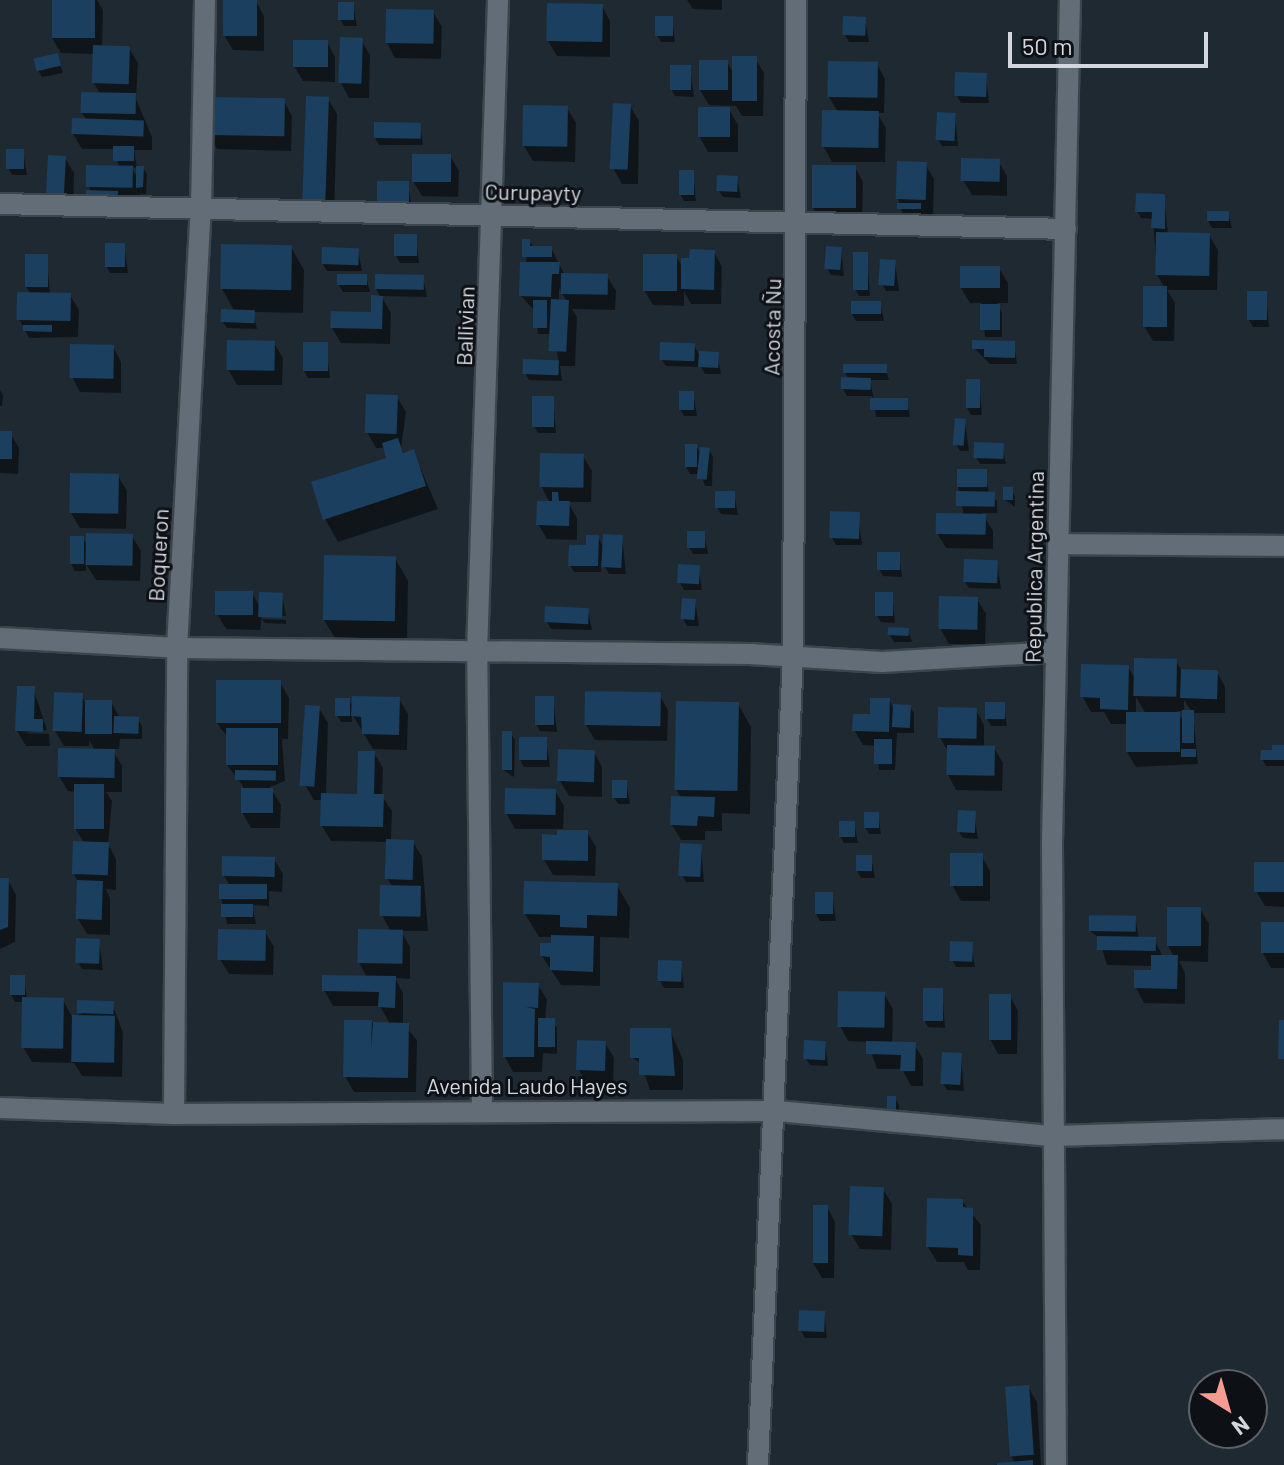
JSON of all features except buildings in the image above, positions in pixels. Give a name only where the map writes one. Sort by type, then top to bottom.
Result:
[{"type":"street","name":"Boqueron","points":[[174,1114],[177,648],[201,210],[205,0]]},
{"type":"street","name":"Ballivian","points":[[482,1109],[477,654],[494,216],[498,0]]},
{"type":"street","name":"Acosta Ñu","points":[[758,1465],[777,1111],[793,655],[796,0]]},
{"type":"street","name":"Republica Argentina","points":[[1056,1465],[1056,652],[1070,0]]},
{"type":"street","name":"Curupayty","points":[[0,204],[1066,229]]},
{"type":"street","points":[[1058,544],[1284,546]]},
{"type":"street","points":[[0,638],[177,648],[477,654],[793,655],[882,662],[1056,652]]},
{"type":"street","name":"Avenida Laudo Hayes","points":[[0,1108],[174,1114],[482,1109],[777,1111],[1054,1136],[1284,1129]]}]
